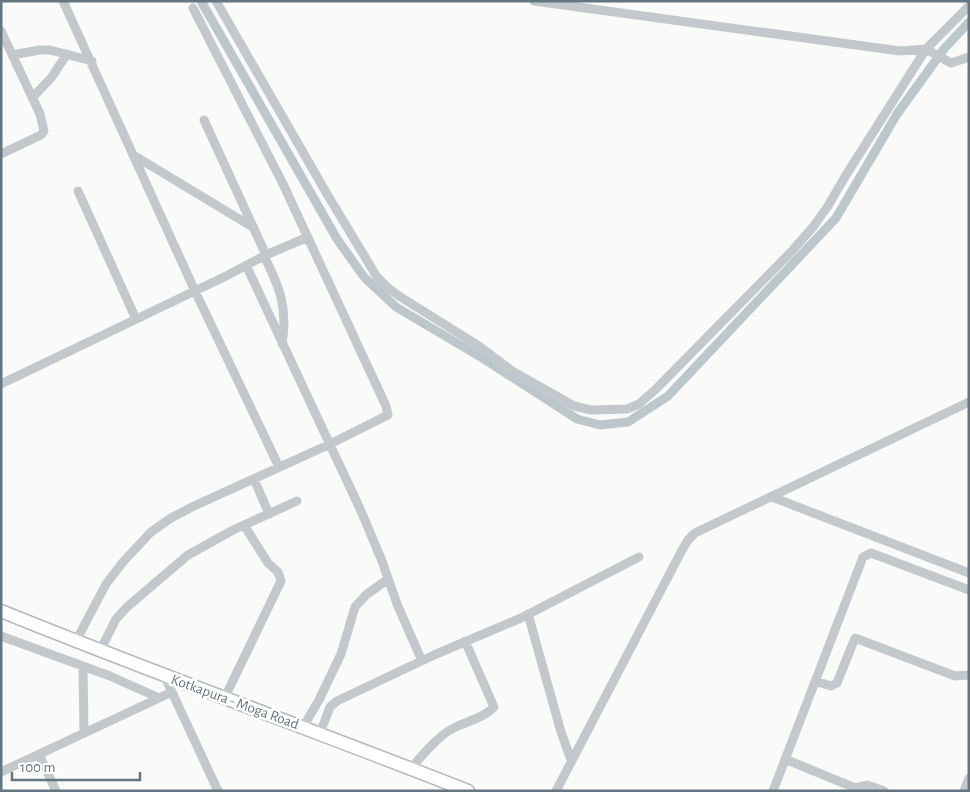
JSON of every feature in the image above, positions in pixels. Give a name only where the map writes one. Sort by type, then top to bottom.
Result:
[{"type":"highway","name":"Kotkapura - Moga Road","points":[[1,611],[468,791]]},
{"type":"street","points":[[63,1],[92,61],[195,291],[279,468]]},
{"type":"street","points":[[216,1],[327,194],[377,276],[386,287],[479,346],[526,379],[563,401],[591,410],[627,409],[639,404],[791,252],[828,206],[846,175],[928,50],[969,6]]},
{"type":"street","points":[[534,1],[900,51],[928,50],[951,63],[969,57]]},
{"type":"street","points":[[76,641],[106,584],[123,562],[151,532],[171,518],[194,506],[279,468],[388,415],[388,411],[283,184],[193,8]]},
{"type":"street","points":[[1,31],[44,126],[44,131],[41,135],[1,154]]},
{"type":"street","points":[[12,54],[40,50],[67,54],[92,61]]},
{"type":"street","points":[[32,98],[52,78],[67,54]]},
{"type":"street","points":[[204,120],[254,228],[278,287],[286,325],[282,344]]},
{"type":"street","points":[[135,156],[254,228]]},
{"type":"street","points":[[78,191],[136,319]]},
{"type":"street","points":[[1,384],[195,291],[265,255],[308,237]]},
{"type":"street","points":[[246,265],[328,445],[361,511],[422,661]]},
{"type":"street","points":[[556,791],[688,540],[704,527],[772,497],[969,402]]},
{"type":"street","points":[[254,479],[269,514]]},
{"type":"street","points":[[772,497],[969,573]]},
{"type":"street","points":[[100,650],[116,619],[127,606],[158,578],[188,555],[244,525],[297,501]]},
{"type":"street","points":[[225,698],[281,581],[278,572],[268,563],[244,525]]},
{"type":"street","points":[[773,791],[862,560],[866,554],[871,553],[884,557],[969,590]]},
{"type":"street","points":[[320,733],[333,703],[465,641],[528,614],[639,557]]},
{"type":"street","points":[[303,727],[319,700],[341,654],[355,607],[366,595],[388,579]]},
{"type":"street","points":[[528,614],[561,732],[572,760]]},
{"type":"street","points":[[1,636],[110,676],[159,698]]},
{"type":"street","points":[[815,681],[831,686],[837,683],[855,638],[955,676],[969,675]]},
{"type":"street","points":[[411,768],[438,738],[494,708],[465,641]]},
{"type":"street","points":[[83,666],[84,733]]},
{"type":"street","points":[[164,675],[218,791]]},
{"type":"street","points":[[1,772],[172,692]]},
{"type":"street","points":[[39,754],[56,791]]},
{"type":"street","points":[[785,759],[855,788],[867,785],[884,791]]},
{"type":"street","points":[[964,791],[969,778]]},
{"type":"waterway","points":[[201,1],[337,239],[364,277],[396,307],[484,359],[577,419],[600,425],[628,422],[668,396],[836,218],[897,114],[944,49],[969,22]]}]
